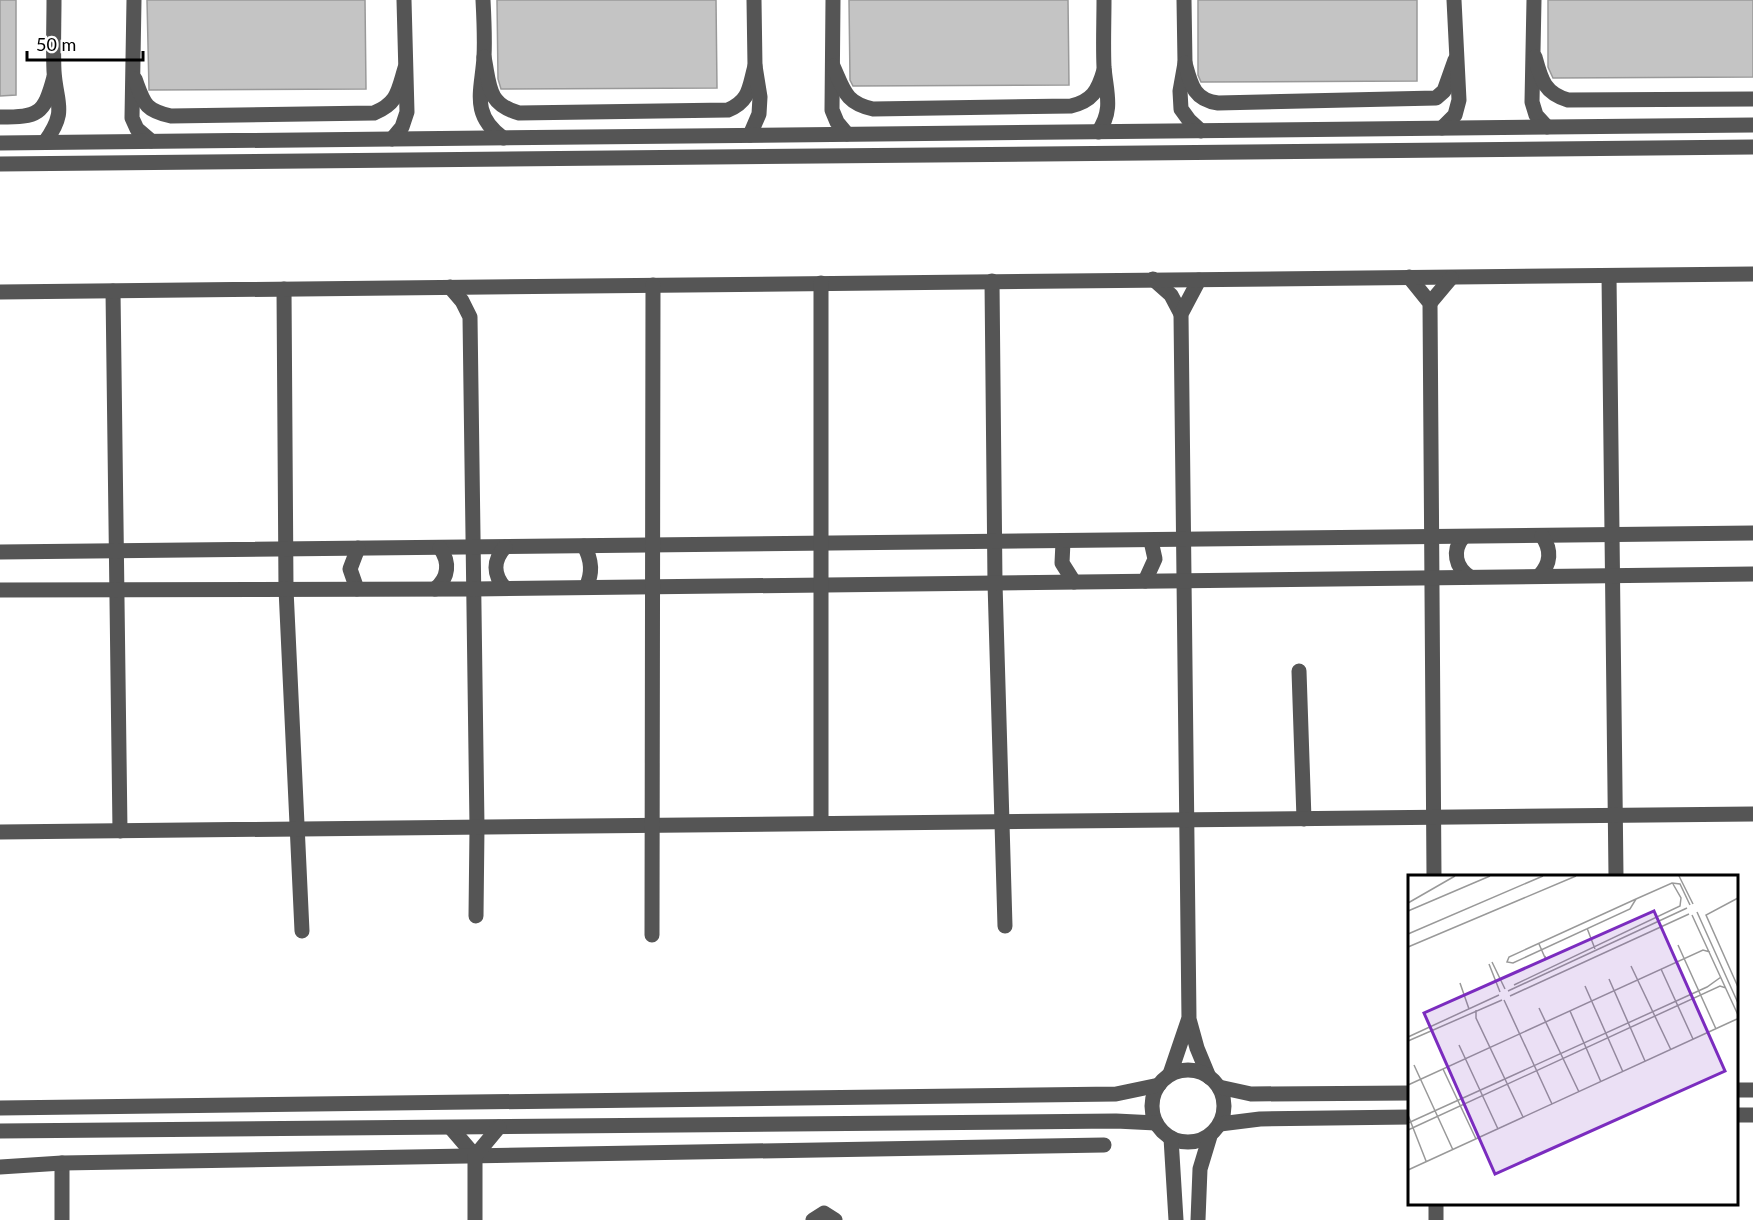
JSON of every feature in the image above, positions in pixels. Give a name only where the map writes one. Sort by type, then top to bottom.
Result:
[{"type":"street","points":[[45,142],[54,130],[58,116],[59,95],[54,74],[54,0]]},
{"type":"street","points":[[134,0],[135,79],[132,118],[137,129],[151,141]]},
{"type":"street","points":[[392,139],[402,127],[407,112],[404,0]]},
{"type":"street","points":[[483,0],[484,57],[479,91],[482,114],[488,127],[503,138]]},
{"type":"street","points":[[750,135],[759,114],[755,66],[754,0]]},
{"type":"street","points":[[833,0],[832,110],[837,122],[848,134]]},
{"type":"street","points":[[1098,132],[1108,111],[1109,93],[1104,70],[1104,0]]},
{"type":"street","points":[[1184,0],[1185,63],[1180,92],[1181,109],[1201,131]]},
{"type":"street","points":[[1442,128],[1455,115],[1459,100],[1460,79],[1455,60],[1454,0]]},
{"type":"street","points":[[1534,0],[1535,57],[1531,82],[1532,102],[1536,115],[1547,127]]},
{"type":"street","points":[[484,57],[492,98],[503,109],[519,113],[728,110],[741,105],[748,94],[755,66]]},
{"type":"street","points":[[1535,57],[1543,84],[1556,96],[1568,100],[1753,99]]},
{"type":"street","points":[[1185,63],[1196,94],[1205,101],[1218,103],[1436,98],[1444,90],[1455,60]]},
{"type":"street","points":[[833,66],[846,97],[859,106],[873,109],[1071,106],[1085,103],[1098,91],[1104,70]]},
{"type":"street","points":[[135,79],[145,104],[154,112],[171,116],[374,113],[387,108],[397,98],[405,68]]},
{"type":"street","points":[[0,117],[27,117],[41,111],[48,98],[54,74]]},
{"type":"street","points":[[0,143],[1753,125]]},
{"type":"street","points":[[0,164],[1753,147]]},
{"type":"street","points":[[0,292],[1753,274]]},
{"type":"street","points":[[1609,276],[1616,875]]},
{"type":"street","points":[[1409,277],[1430,303],[1434,875]]},
{"type":"street","points":[[1430,303],[1451,278]]},
{"type":"street","points":[[1153,279],[1171,295],[1181,314],[1189,1018],[1214,1082],[1224,1099],[1224,1112],[1200,1169],[1198,1220]]},
{"type":"street","points":[[1181,314],[1199,280]]},
{"type":"street","points":[[992,281],[995,583],[1005,926]]},
{"type":"street","points":[[821,283],[821,823]]},
{"type":"street","points":[[652,935],[653,285]]},
{"type":"street","points":[[476,916],[475,547],[470,317],[476,301],[486,286]]},
{"type":"street","points":[[450,287],[462,301],[470,317]]},
{"type":"street","points":[[284,289],[286,589],[295,828],[302,931]]},
{"type":"street","points":[[113,291],[120,831]]},
{"type":"street","points":[[0,552],[1184,541],[1753,533]]},
{"type":"street","points":[[1539,576],[1546,567],[1549,554],[1542,536]]},
{"type":"street","points":[[1463,537],[1457,547],[1457,560],[1459,567],[1470,577]]},
{"type":"street","points":[[1145,581],[1155,559],[1151,541]]},
{"type":"street","points":[[1064,542],[1062,563],[1074,582]]},
{"type":"street","points":[[584,546],[589,554],[591,571],[586,587]]},
{"type":"street","points":[[505,547],[498,556],[495,568],[505,588]]},
{"type":"street","points":[[357,589],[350,569],[358,548]]},
{"type":"street","points":[[435,589],[447,572],[447,559],[440,548]]},
{"type":"street","points":[[0,590],[475,589],[1753,574]]},
{"type":"street","points":[[1299,671],[1304,819]]},
{"type":"street","points":[[0,832],[1753,814]]},
{"type":"street","points":[[1189,1018],[1165,1080],[1153,1097],[1152,1110],[1156,1123],[1172,1138],[1180,1142],[1196,1142],[1215,1130],[1260,1119],[1408,1117]]},
{"type":"street","points":[[0,1108],[1116,1094],[1165,1080],[1183,1070],[1197,1071],[1214,1082],[1251,1094],[1408,1093]]},
{"type":"street","points":[[0,1131],[1116,1121],[1156,1123]]},
{"type":"street","points":[[824,1124],[824,1150]]},
{"type":"street","points":[[475,1156],[499,1127]]},
{"type":"street","points":[[452,1128],[475,1156],[475,1220]]},
{"type":"street","points":[[1172,1138],[1176,1220]]},
{"type":"street","points":[[0,1167],[62,1163],[1104,1146]]},
{"type":"street","points":[[62,1163],[62,1220]]},
{"type":"street","points":[[813,1220],[824,1213],[835,1220]]},
{"type":"building","points":[[0,0],[16,0],[16,95],[0,96]]},
{"type":"building","points":[[147,0],[365,0],[366,89],[149,90]]},
{"type":"building","points":[[497,0],[716,0],[717,88],[501,89],[498,79]]},
{"type":"building","points":[[849,0],[1068,0],[1069,85],[853,86],[850,80]]},
{"type":"building","points":[[1198,0],[1417,0],[1417,81],[1201,82],[1198,75]]},
{"type":"building","points":[[1548,0],[1753,0],[1753,77],[1553,78],[1548,67]]}]
